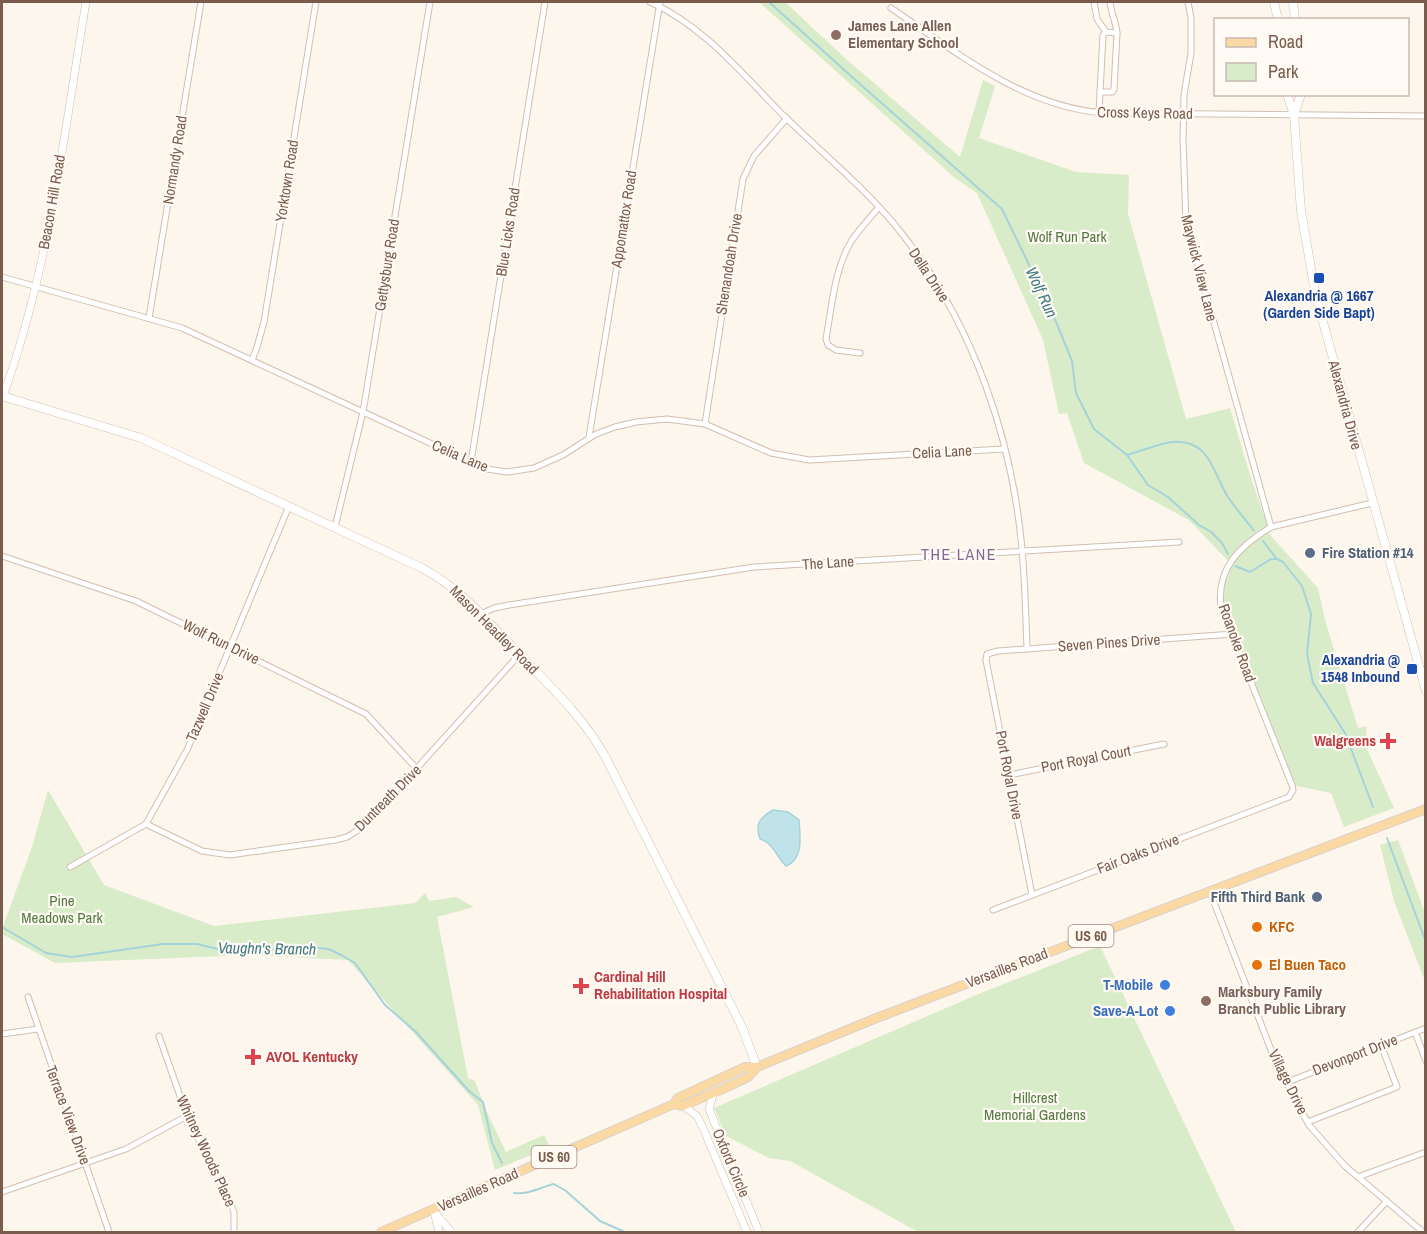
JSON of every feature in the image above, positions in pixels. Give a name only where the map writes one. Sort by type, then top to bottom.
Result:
[{"type":"main road","points":[[1274,2],[1278,18]]},
{"type":"main road","points":[[1293,2],[1295,18]]},
{"type":"main road","name":"Alexandria Drive","points":[[1288,96],[1294,115],[1301,211],[1313,283],[1425,691]]},
{"type":"main road","name":"Alexandria Drive","points":[[1294,115],[1300,96]]},
{"type":"main road","name":"Mason Headley Road","points":[[2,397],[141,438],[335,527],[437,576],[454,588],[574,712],[600,746],[742,1027],[758,1067]]},
{"type":"main road","name":"Versailles Road","points":[[679,1105],[678,1098],[745,1067],[758,1067],[883,1016],[1425,810]]},
{"type":"main road","name":"Versailles Road","points":[[381,1233],[714,1092],[748,1077],[758,1067]]},
{"type":"street","name":"Beacon Hill Road","points":[[2,397],[36,287],[48,231],[86,2]]},
{"type":"street","name":"Normandy Road","points":[[149,318],[201,2]]},
{"type":"street","name":"Yorktown Road","points":[[252,360],[264,322],[316,2]]},
{"type":"street","name":"Gettysburg Road","points":[[335,527],[363,412],[430,2]]},
{"type":"street","name":"Blue Licks Road","points":[[471,462],[545,2]]},
{"type":"street","name":"Della Drive","points":[[650,2],[659,3],[713,46],[879,207],[902,234],[950,308],[982,374],[1004,449],[1022,550],[1027,649]]},
{"type":"street","points":[[1094,2],[1097,19],[1106,32]]},
{"type":"street","points":[[1100,92],[1112,92],[1114,89],[1117,33],[1110,2]]},
{"type":"street","name":"Maywick View Lane","points":[[1188,2],[1191,18],[1191,53],[1183,114],[1183,183],[1187,230],[1271,527]]},
{"type":"street","name":"Appomattox Road","points":[[590,438],[659,3]]},
{"type":"street","name":"Cross Keys Road","points":[[891,8],[954,52],[1027,93],[1068,107],[1099,112],[1425,116]]},
{"type":"street","points":[[1106,32],[1117,33]]},
{"type":"street","points":[[1099,112],[1103,35],[1106,32]]},
{"type":"street","name":"Shenandoah Drive","points":[[705,424],[743,179],[754,156],[787,118]]},
{"type":"street","points":[[860,353],[836,351],[828,345],[826,339],[842,261],[857,234],[879,207]]},
{"type":"street","name":"Celia Lane","points":[[2,277],[182,328],[487,469],[507,472],[534,468],[564,455],[590,438],[615,427],[667,419],[705,424],[771,453],[809,460],[1004,449]]},
{"type":"street","name":"Roanoke Road","points":[[1283,800],[1292,794],[1292,785],[1221,607],[1220,590],[1224,571],[1243,549],[1271,527],[1372,503]]},
{"type":"street","name":"Tazwell Drive","points":[[146,824],[187,750],[288,506]]},
{"type":"street","name":"The Lane","points":[[481,614],[509,605],[754,567],[1179,542]]},
{"type":"street","name":"Wolf Run Drive","points":[[2,556],[136,601],[366,714],[417,769]]},
{"type":"street","name":"Seven Pines Drive","points":[[986,656],[998,651],[1233,634]]},
{"type":"street","name":"Duntreath Drive","points":[[146,824],[202,851],[222,855],[322,843],[347,837],[358,830],[417,769],[519,655]]},
{"type":"street","name":"Port Royal Drive","points":[[986,656],[1032,895]]},
{"type":"street","name":"Port Royal Court","points":[[1009,775],[1164,744]]},
{"type":"street","name":"Fair Oaks Drive","points":[[993,910],[1283,800]]},
{"type":"street","points":[[70,867],[146,824]]},
{"type":"street","name":"Village Drive","points":[[1210,892],[1285,1083],[1308,1122],[1333,1154],[1423,1233]]},
{"type":"street","name":"Terrace View Drive","points":[[28,997],[109,1233]]},
{"type":"street","name":"Devonport Drive","points":[[1285,1083],[1425,1028]]},
{"type":"street","points":[[2,1034],[38,1029]]},
{"type":"street","points":[[1415,1032],[1425,1061]]},
{"type":"street","name":"Whitney Woods Place","points":[[159,1035],[187,1116],[230,1202],[235,1222],[234,1233]]},
{"type":"street","points":[[1308,1122],[1397,1087],[1381,1045]]},
{"type":"street","name":"Oxford Circle","points":[[714,1092],[709,1109],[759,1233]]},
{"type":"street","name":"Oxford Circle","points":[[679,1105],[697,1116],[747,1233]]},
{"type":"street","points":[[2,1192],[141,1142],[187,1116]]},
{"type":"street","points":[[1358,1177],[1425,1152]]},
{"type":"street","points":[[1358,1233],[1387,1202]]},
{"type":"street","points":[[433,1210],[439,1233]]},
{"type":"street","points":[[433,1210],[451,1233]]},
{"type":"green space","name":"Wolf Run Park","points":[[759,2],[785,2],[846,59],[960,157],[983,80],[995,86],[979,138],[1076,172],[1129,175],[1128,214],[1186,419],[1230,408],[1271,536],[1318,588],[1325,620],[1358,728],[1366,726],[1367,749],[1394,808],[1344,827],[1331,793],[1292,785],[1224,614],[1221,580],[1230,563],[1189,520],[1084,463],[1067,413],[1059,414],[1043,340],[977,193],[956,179]]},
{"type":"green space","name":"Pine Meadows Park","points":[[48,790],[104,885],[214,926],[415,903],[425,893],[429,901],[456,897],[474,907],[437,917],[468,1078],[475,1081],[506,1152],[544,1135],[550,1147],[495,1170],[478,1105],[348,960],[247,955],[55,963],[2,934],[32,847]]},
{"type":"green space","points":[[1398,840],[1425,913],[1425,981],[1394,901],[1380,845]]},
{"type":"green space","name":"Hillcrest Memorial Gardens","points":[[1100,946],[1236,1232],[918,1232],[790,1161],[769,1158],[726,1136],[714,1108],[981,993]]},
{"type":"water","points":[[773,810],[788,812],[799,820],[800,846],[796,858],[786,866],[772,847],[760,839],[759,822]]},
{"type":"waterway","name":"Wolf Run","points":[[769,2],[1002,209],[1052,312],[1072,361],[1076,393],[1094,429],[1127,455],[1148,485],[1168,497],[1199,525],[1211,532],[1222,543],[1228,554]]},
{"type":"waterway","points":[[1127,455],[1172,442],[1195,446],[1209,460],[1228,497],[1254,531]]},
{"type":"waterway","points":[[1263,541],[1276,558]]},
{"type":"waterway","name":"Wolf Run","points":[[1235,566],[1250,572],[1271,559],[1277,559],[1283,562],[1302,586],[1311,614],[1307,654],[1313,683],[1345,733],[1373,807]]},
{"type":"waterway","name":"Wolf Run","points":[[1387,838],[1426,942]]},
{"type":"waterway","name":"Vaughn's Branch","points":[[2,927],[46,953],[72,957],[163,944],[197,944],[226,951],[260,951],[297,946],[329,949],[355,963],[385,1005],[416,1032],[470,1092],[483,1102],[492,1143],[502,1163]]},
{"type":"waterway","name":"Vaughn's Branch","points":[[514,1193],[529,1192],[554,1184],[566,1191],[600,1221],[625,1232]]},
{"type":"place","name":"James Lane Allen Elementary School","points":[[836,35]]},
{"type":"place","name":"Alexandria @ 1667 (Garden Side Bapt)","points":[[1319,278]]},
{"type":"place","name":"Fire Station #14","points":[[1310,553]]},
{"type":"place","name":"Alexandria @ 1548 Inbound","points":[[1412,669]]},
{"type":"place","name":"Walgreens","points":[[1388,741]]},
{"type":"place","name":"Fifth Third Bank","points":[[1317,897]]},
{"type":"place","name":"KFC","points":[[1257,927]]},
{"type":"place","name":"El Buen Taco","points":[[1257,965]]},
{"type":"place","name":"T-Mobile","points":[[1165,985]]},
{"type":"place","name":"Cardinal Hill Rehabilitation Hospital","points":[[581,986]]},
{"type":"place","name":"Marksbury Family Branch Public Library","points":[[1206,1001]]},
{"type":"place","name":"Save-A-Lot","points":[[1170,1011]]},
{"type":"place","name":"AVOL Kentucky","points":[[253,1057]]},
{"type":"district","name":"THE LANE","points":[[959,554]]}]
